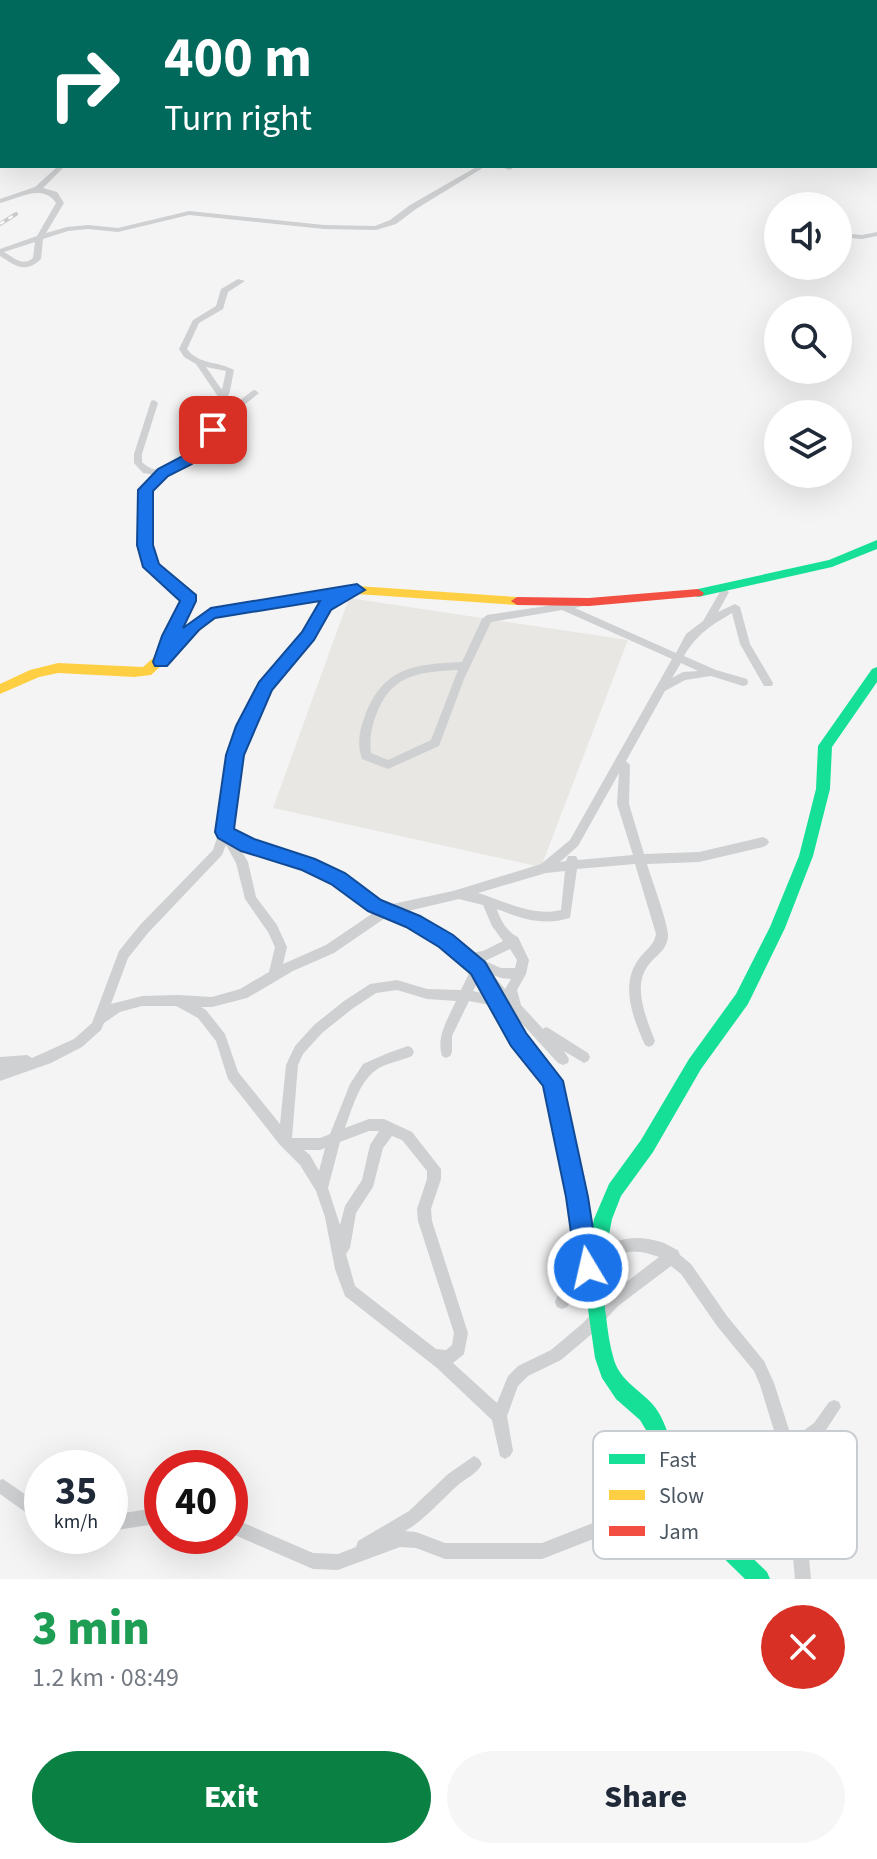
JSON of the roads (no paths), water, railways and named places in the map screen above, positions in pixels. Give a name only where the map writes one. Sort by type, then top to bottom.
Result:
[{"type":"street","points":[[0,201],[38,189],[60,168]]},
{"type":"street","points":[[0,252],[67,229],[88,227],[118,230],[189,213],[324,227],[376,228],[393,222],[480,168]]},
{"type":"street","points":[[0,252],[21,267],[31,265],[37,259],[39,239],[60,203],[54,194],[38,189]]},
{"type":"street","points":[[852,236],[877,234]]},
{"type":"street","points":[[223,398],[200,364],[186,356],[183,349],[196,322],[220,307],[224,291],[241,281]]},
{"type":"street","points":[[200,364],[219,365],[230,370],[223,398],[203,444]]},
{"type":"street","points":[[161,662],[188,595],[151,567],[145,545],[148,514],[145,490],[163,473],[187,461],[223,418],[255,393]]},
{"type":"street","points":[[154,403],[138,463],[146,471],[163,473]]},
{"type":"street","points":[[0,689],[45,670],[80,667],[119,673],[146,672],[161,662],[194,626],[211,613],[357,590],[477,601],[589,602],[688,595],[832,563],[877,544]]},
{"type":"street","points":[[0,1075],[46,1059],[78,1043],[97,1026],[123,955],[218,852],[225,832],[235,755],[265,686],[308,636],[325,606],[357,590]]},
{"type":"street","points":[[707,623],[724,592]]},
{"type":"street","points":[[465,666],[411,671],[392,679],[380,691],[368,721],[364,748],[366,756],[374,762],[388,765],[435,743],[487,619],[589,602]]},
{"type":"street","points":[[561,607],[680,656],[713,673],[743,682]]},
{"type":"street","points":[[545,868],[574,843],[628,752],[690,637],[735,607],[745,644],[768,683]]},
{"type":"street","points":[[562,1302],[588,1268],[597,1250],[603,1219],[615,1190],[647,1146],[695,1064],[742,999],[777,928],[806,856],[823,789],[825,746],[877,672]]},
{"type":"street","points":[[660,691],[683,676],[713,673]]},
{"type":"street","points":[[628,752],[622,792],[637,858],[662,934],[659,947],[641,965],[635,986],[636,1009],[649,1041]]},
{"type":"street","points":[[225,832],[258,849],[324,871],[385,911],[413,921],[473,962],[493,971],[520,974]]},
{"type":"street","points":[[225,832],[242,862],[251,899],[273,929],[281,947],[274,977]]},
{"type":"street","points":[[100,1019],[117,1007],[142,1001],[226,1001],[330,949],[385,911],[458,895],[545,868],[637,858],[699,857],[763,842]]},
{"type":"street","points":[[458,895],[534,917],[556,918],[566,914],[574,843]]},
{"type":"street","points":[[488,902],[497,925],[514,941],[523,958],[520,974],[511,990],[516,1010]]},
{"type":"street","points":[[473,962],[514,941]]},
{"type":"street","points":[[446,1052],[446,1036],[465,996],[473,962]]},
{"type":"street","points":[[473,962],[518,1040],[553,1081],[577,1197],[604,1358],[623,1392],[647,1413],[657,1431]]},
{"type":"street","points":[[473,962],[563,1059]]},
{"type":"street","points":[[287,1142],[292,1065],[299,1050],[332,1017],[374,988],[397,985],[440,997],[496,1000],[516,1010]]},
{"type":"street","points":[[178,1000],[202,1014],[221,1038],[233,1075],[305,1160],[321,1188],[332,1217],[342,1269],[350,1291],[433,1356],[499,1416]]},
{"type":"street","points":[[538,1031],[550,1035],[584,1057]]},
{"type":"street","points":[[321,1188],[347,1103],[365,1070],[408,1052]]},
{"type":"street","points":[[0,1063],[46,1059]]},
{"type":"street","points":[[287,1142],[320,1144],[369,1125],[390,1128],[407,1136],[434,1169],[434,1179],[424,1209],[425,1221],[461,1333],[459,1349],[453,1355],[448,1358],[433,1356]]},
{"type":"street","points":[[342,1269],[350,1211],[368,1182],[377,1145],[390,1128]]},
{"type":"street","points":[[588,1268],[616,1248],[630,1244],[645,1244],[673,1255],[759,1366],[786,1431]]},
{"type":"street","points":[[505,1451],[499,1416],[513,1381],[523,1371],[556,1355],[613,1301],[673,1255]]},
{"type":"street","points":[[814,1431],[834,1407]]},
{"type":"street","points":[[313,1561],[349,1555],[415,1517],[453,1479],[474,1464]]},
{"type":"street","points":[[3,1487],[24,1503]]},
{"type":"street","points":[[248,1533],[313,1561],[338,1562],[400,1539],[416,1540],[445,1551],[542,1551],[593,1530]]},
{"type":"street","points":[[739,1559],[760,1579]]},
{"type":"street","points":[[801,1559],[803,1579]]},
{"type":"railway","points":[[0,224],[16,214]]}]
